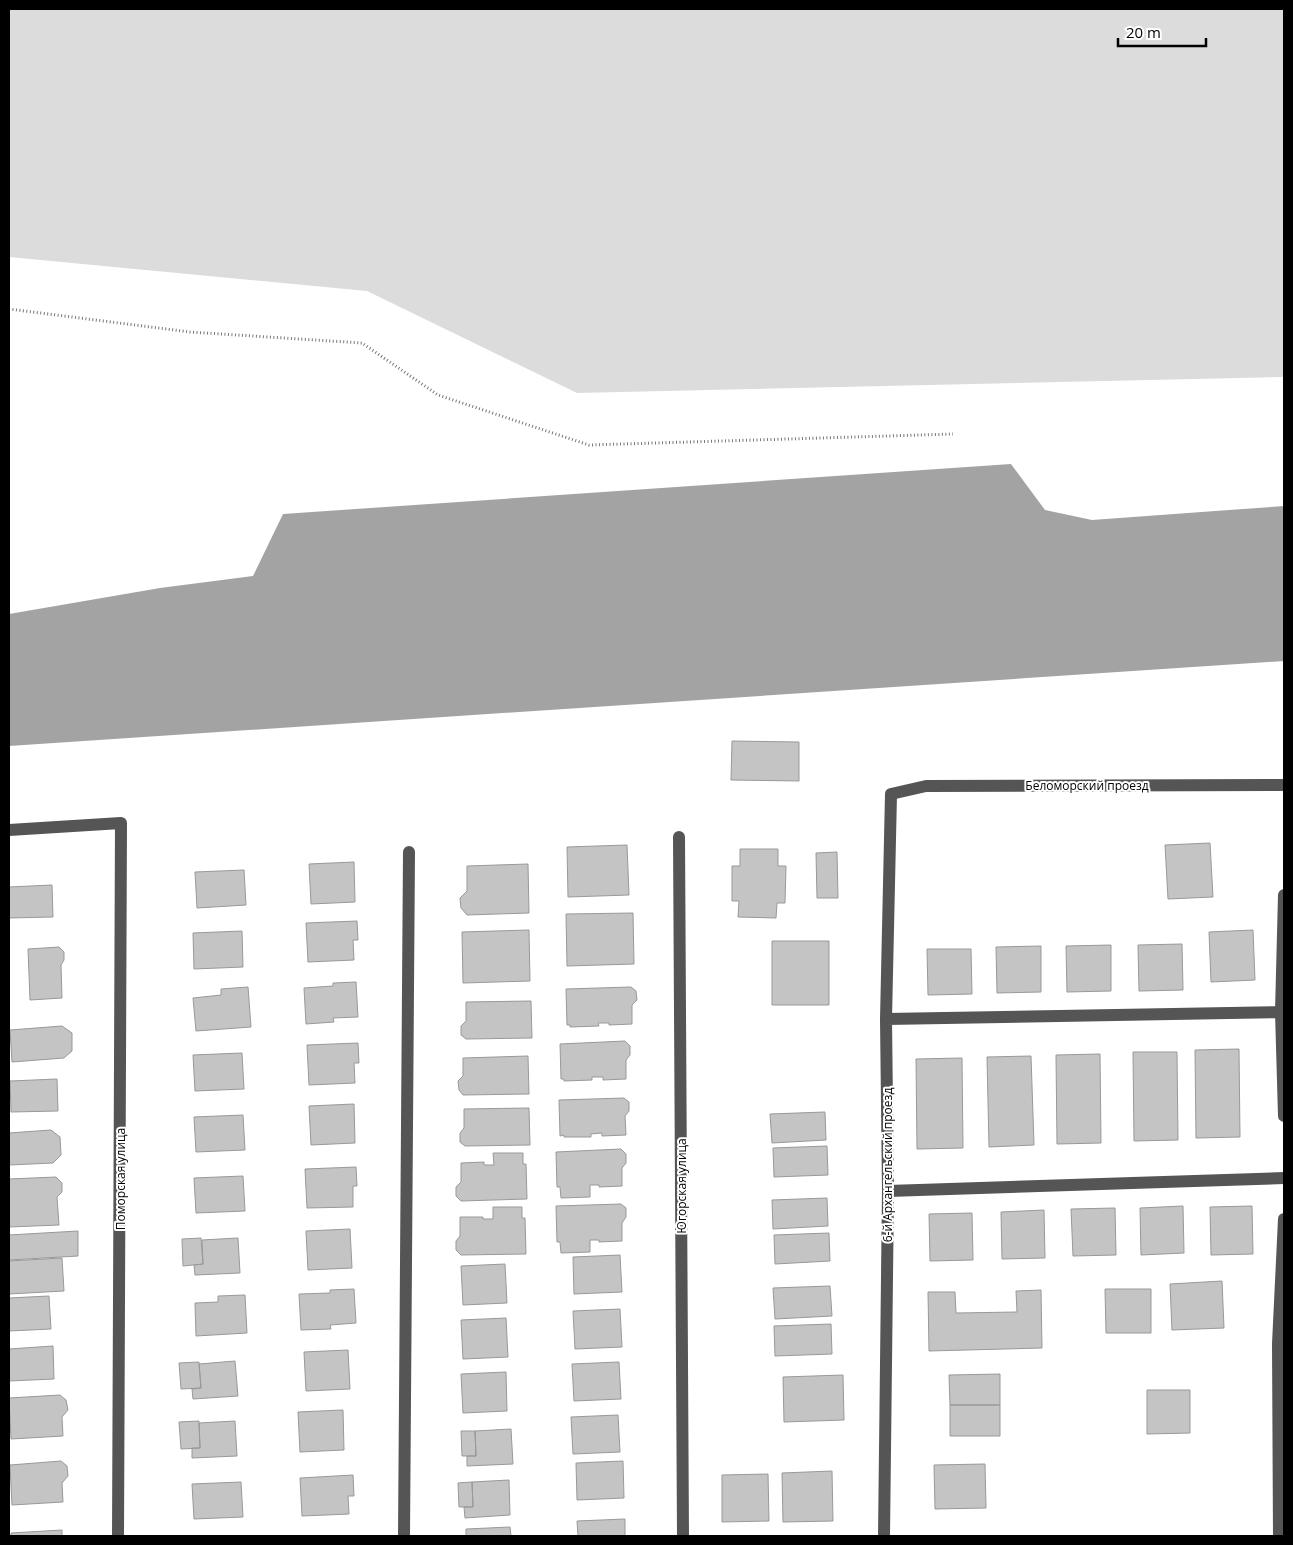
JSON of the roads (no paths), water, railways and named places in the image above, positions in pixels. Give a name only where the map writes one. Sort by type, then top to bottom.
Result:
[{"type":"street","name":"Беломорский проезд","points":[[891,794],[926,786],[1284,785]]},
{"type":"street","name":"6-й Архангельский проезд","points":[[884,1536],[888,1191],[886,1020],[891,794]]},
{"type":"street","name":"Поморская улица","points":[[9,830],[121,823],[118,1536]]},
{"type":"street","name":"Югорская улица","points":[[679,836],[683,1536]]},
{"type":"street","points":[[404,1536],[409,852]]},
{"type":"street","points":[[1284,895],[1281,1012],[1284,1116]]},
{"type":"street","points":[[886,1020],[1281,1012]]},
{"type":"street","points":[[888,1191],[1284,1178]]},
{"type":"street","points":[[1280,1536],[1278,1344],[1284,1219]]},
{"type":"street","points":[[1278,1344],[1284,1322]]}]
